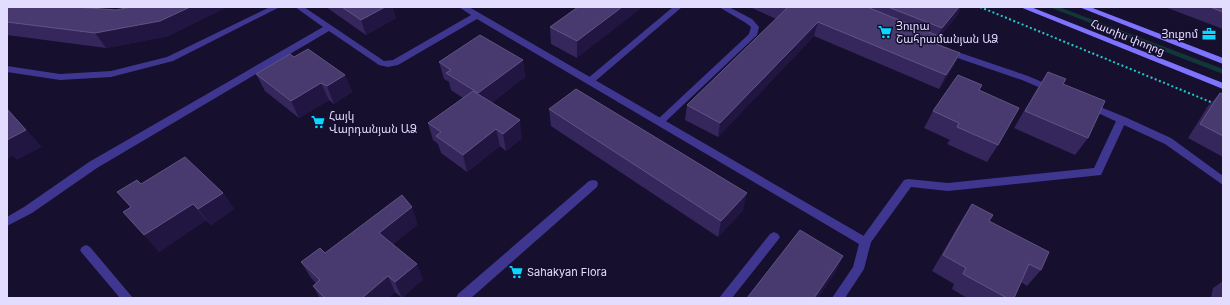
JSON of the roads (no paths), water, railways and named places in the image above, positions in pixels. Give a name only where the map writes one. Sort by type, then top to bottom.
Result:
[{"type":"main road","name":"Հատիս փողոց","points":[[1024,7],[1223,86]]},
{"type":"main road","name":"Հատիս փողոց","points":[[1083,7],[1223,61]]},
{"type":"street","points":[[7,69],[60,77],[111,74],[170,59],[276,7]]},
{"type":"street","points":[[300,7],[382,63],[388,64],[395,63],[477,15]]},
{"type":"street","points":[[463,7],[865,242]]},
{"type":"street","points":[[590,81],[678,7]]},
{"type":"street","points":[[660,122],[753,35],[755,27],[749,21],[723,7]]},
{"type":"street","points":[[7,222],[28,210],[94,165],[329,27]]},
{"type":"street","points":[[935,47],[1025,78],[1059,93]]},
{"type":"street","points":[[1080,101],[1168,141],[1223,181]]},
{"type":"street","points":[[838,298],[858,269],[865,242],[908,183],[948,187],[1097,172],[1122,119]]},
{"type":"street","points":[[462,298],[593,184]]},
{"type":"street","points":[[725,298],[774,237]]},
{"type":"street","points":[[86,250],[127,298]]},
{"type":"place","name":"Յուրա Շահրամանյան ԱՁ","points":[[885,32]]},
{"type":"place","name":"Յուքոմ","points":[[1209,34]]},
{"type":"place","name":"Հայկ Վարդանյան ԱՁ","points":[[318,122]]},
{"type":"place","name":"Sahakyan Flora","points":[[516,272]]}]
